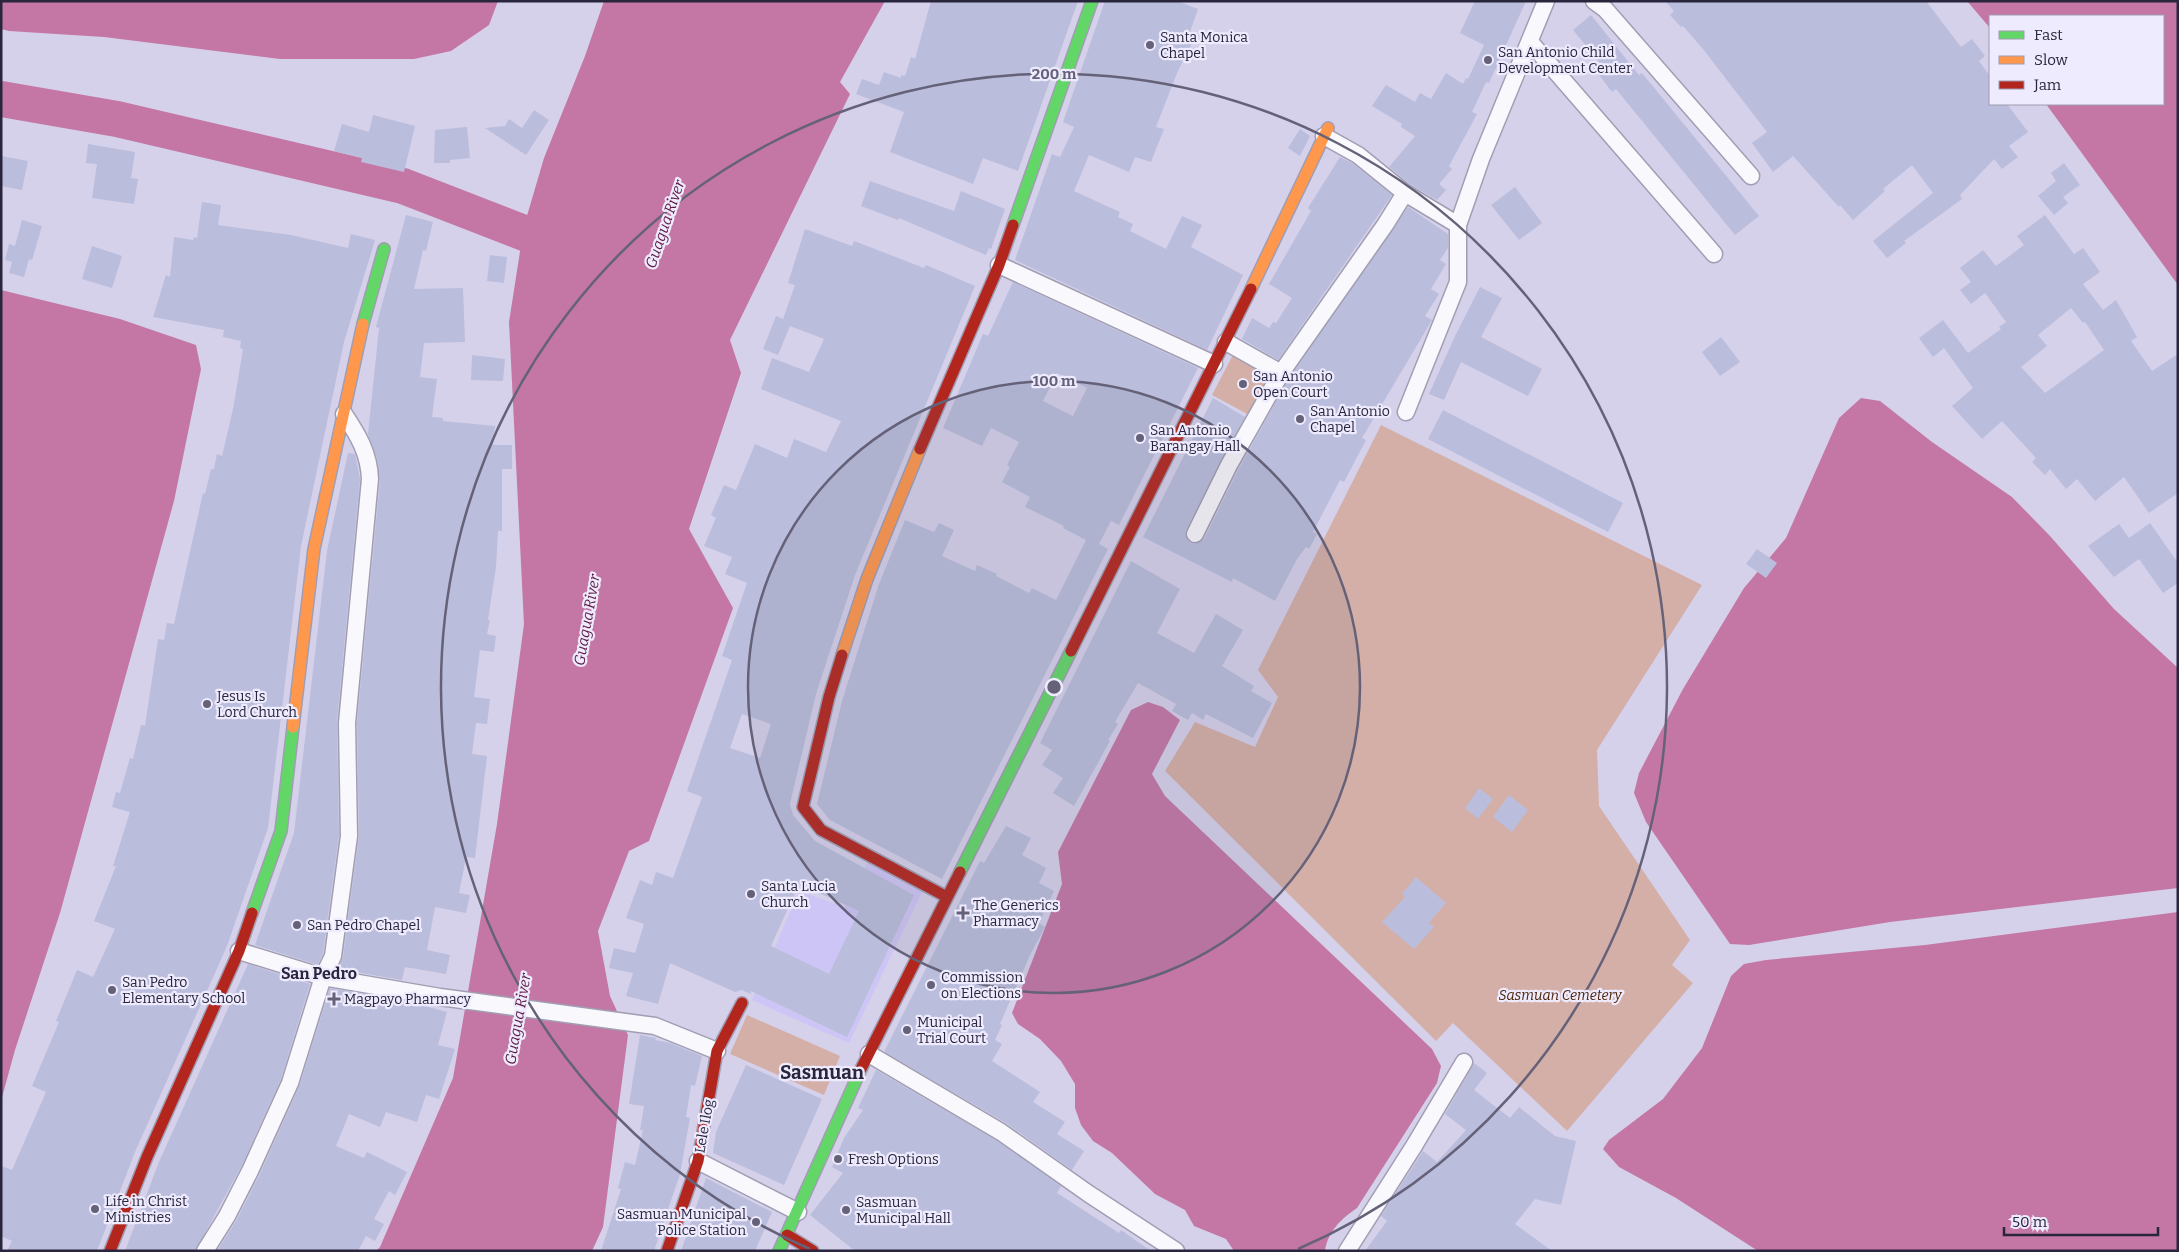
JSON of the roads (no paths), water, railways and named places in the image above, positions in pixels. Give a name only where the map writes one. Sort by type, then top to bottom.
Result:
[{"type":"street","points":[[947,897],[821,830],[803,807],[829,697],[867,579],[952,371],[999,265],[1092,1]]},
{"type":"street","points":[[1406,412],[1458,282],[1458,225],[1481,159],[1531,44],[1546,1]]},
{"type":"street","points":[[1594,1],[1605,9],[1751,176]]},
{"type":"street","points":[[1531,44],[1714,254]]},
{"type":"street","points":[[779,1251],[870,1054],[1226,342],[1326,132],[1405,192],[1458,225]]},
{"type":"street","points":[[1195,534],[1229,465],[1281,373],[1385,225],[1405,192]]},
{"type":"street","points":[[110,1251],[148,1156],[239,951],[281,831],[314,549],[357,346],[384,249]]},
{"type":"street","points":[[999,265],[1214,364]]},
{"type":"street","points":[[1226,342],[1281,373]]},
{"type":"street","points":[[205,1251],[227,1216],[250,1171],[290,1083],[323,977],[333,956],[336,940],[349,836],[348,722],[370,479],[366,453],[344,414]]},
{"type":"street","points":[[239,951],[323,977],[440,997],[655,1026],[717,1051]]},
{"type":"street","name":"Lele Ilog","points":[[667,1251],[698,1161],[717,1051],[742,1003]]},
{"type":"street","points":[[870,1054],[1001,1132],[1089,1194],[1176,1251]]},
{"type":"street","points":[[1347,1251],[1414,1146],[1464,1062]]},
{"type":"street","points":[[698,1161],[798,1212]]},
{"type":"street","points":[[787,1235],[813,1251]]},
{"type":"water","points":[[1,1],[498,1],[489,25],[451,51],[414,59],[280,59],[104,37],[9,31],[1,29]]},
{"type":"water","name":"Guagua River","points":[[604,1],[885,1],[840,82],[850,94],[730,340],[741,373],[689,529],[733,608],[649,841],[629,851],[598,931],[610,996],[628,1035],[603,1227],[592,1251],[376,1251],[380,1247],[453,1078],[497,824],[524,624],[509,322],[524,226],[544,158],[585,56]]},
{"type":"water","points":[[1967,1],[2178,1],[2178,285],[2047,105],[2164,105],[2164,15],[1989,15],[1989,27]]},
{"type":"water","points":[[1,290],[120,319],[196,345],[201,369],[174,501],[60,913],[15,1050],[1,1101]]},
{"type":"water","points":[[1861,398],[1880,401],[1932,442],[2012,497],[2050,536],[2114,609],[2178,668],[2178,888],[1890,922],[1749,945],[1730,944],[1646,822],[1634,793],[1639,773],[1683,689],[1744,588],[1786,538],[1839,418]]},
{"type":"water","points":[[1148,702],[1163,707],[1180,720],[1152,774],[1165,796],[1432,1049],[1441,1066],[1437,1083],[1357,1208],[1341,1221],[1332,1232],[1325,1251],[1234,1251],[1226,1239],[1194,1226],[1185,1210],[1155,1194],[1112,1153],[1093,1141],[1081,1125],[1075,1108],[1075,1084],[1061,1061],[1040,1039],[1018,1024],[1012,1013],[1062,884],[1058,852],[1131,710]]},
{"type":"water","points":[[2178,912],[2178,1251],[1758,1251],[1676,1198],[1619,1167],[1603,1149],[1609,1140],[1663,1099],[1702,1048],[1731,976],[1744,964],[1766,960],[1925,945]]},
{"type":"waterway","points":[[1,99],[117,119],[403,186],[568,250]]},
{"type":"place","name":"Santa Monica Chapel","points":[[1150,45]]},
{"type":"place","name":"San Antonio Child Development Center","points":[[1488,60]]},
{"type":"place","name":"San Antonio Open Court","points":[[1243,384]]},
{"type":"place","name":"San Antonio Chapel","points":[[1300,419]]},
{"type":"place","name":"San Antonio Barangay Hall","points":[[1140,438]]},
{"type":"place","name":"Jesus Is Lord Church","points":[[207,704]]},
{"type":"place","name":"Santa Lucia Church","points":[[751,894]]},
{"type":"place","name":"The Generics Pharmacy","points":[[963,913]]},
{"type":"place","name":"San Pedro Chapel","points":[[297,925]]},
{"type":"place","name":"Commission on Elections","points":[[931,985]]},
{"type":"place","name":"San Pedro Elementary School","points":[[112,990]]},
{"type":"place","name":"Magpayo Pharmacy","points":[[334,999]]},
{"type":"place","name":"Municipal Trial Court","points":[[907,1030]]},
{"type":"place","name":"Fresh Options","points":[[838,1159]]},
{"type":"place","name":"Life in Christ Ministries","points":[[95,1209]]},
{"type":"place","name":"Sasmuan Municipal Hall","points":[[846,1210]]},
{"type":"place","name":"Sasmuan Municipal Police Station","points":[[756,1222]]},
{"type":"district","name":"San Pedro","points":[[319,973]]},
{"type":"district","name":"Sasmuan","points":[[822,1072]]},
{"type":"park label","name":"Sasmuan Cemetery","points":[[1560,995]]}]
